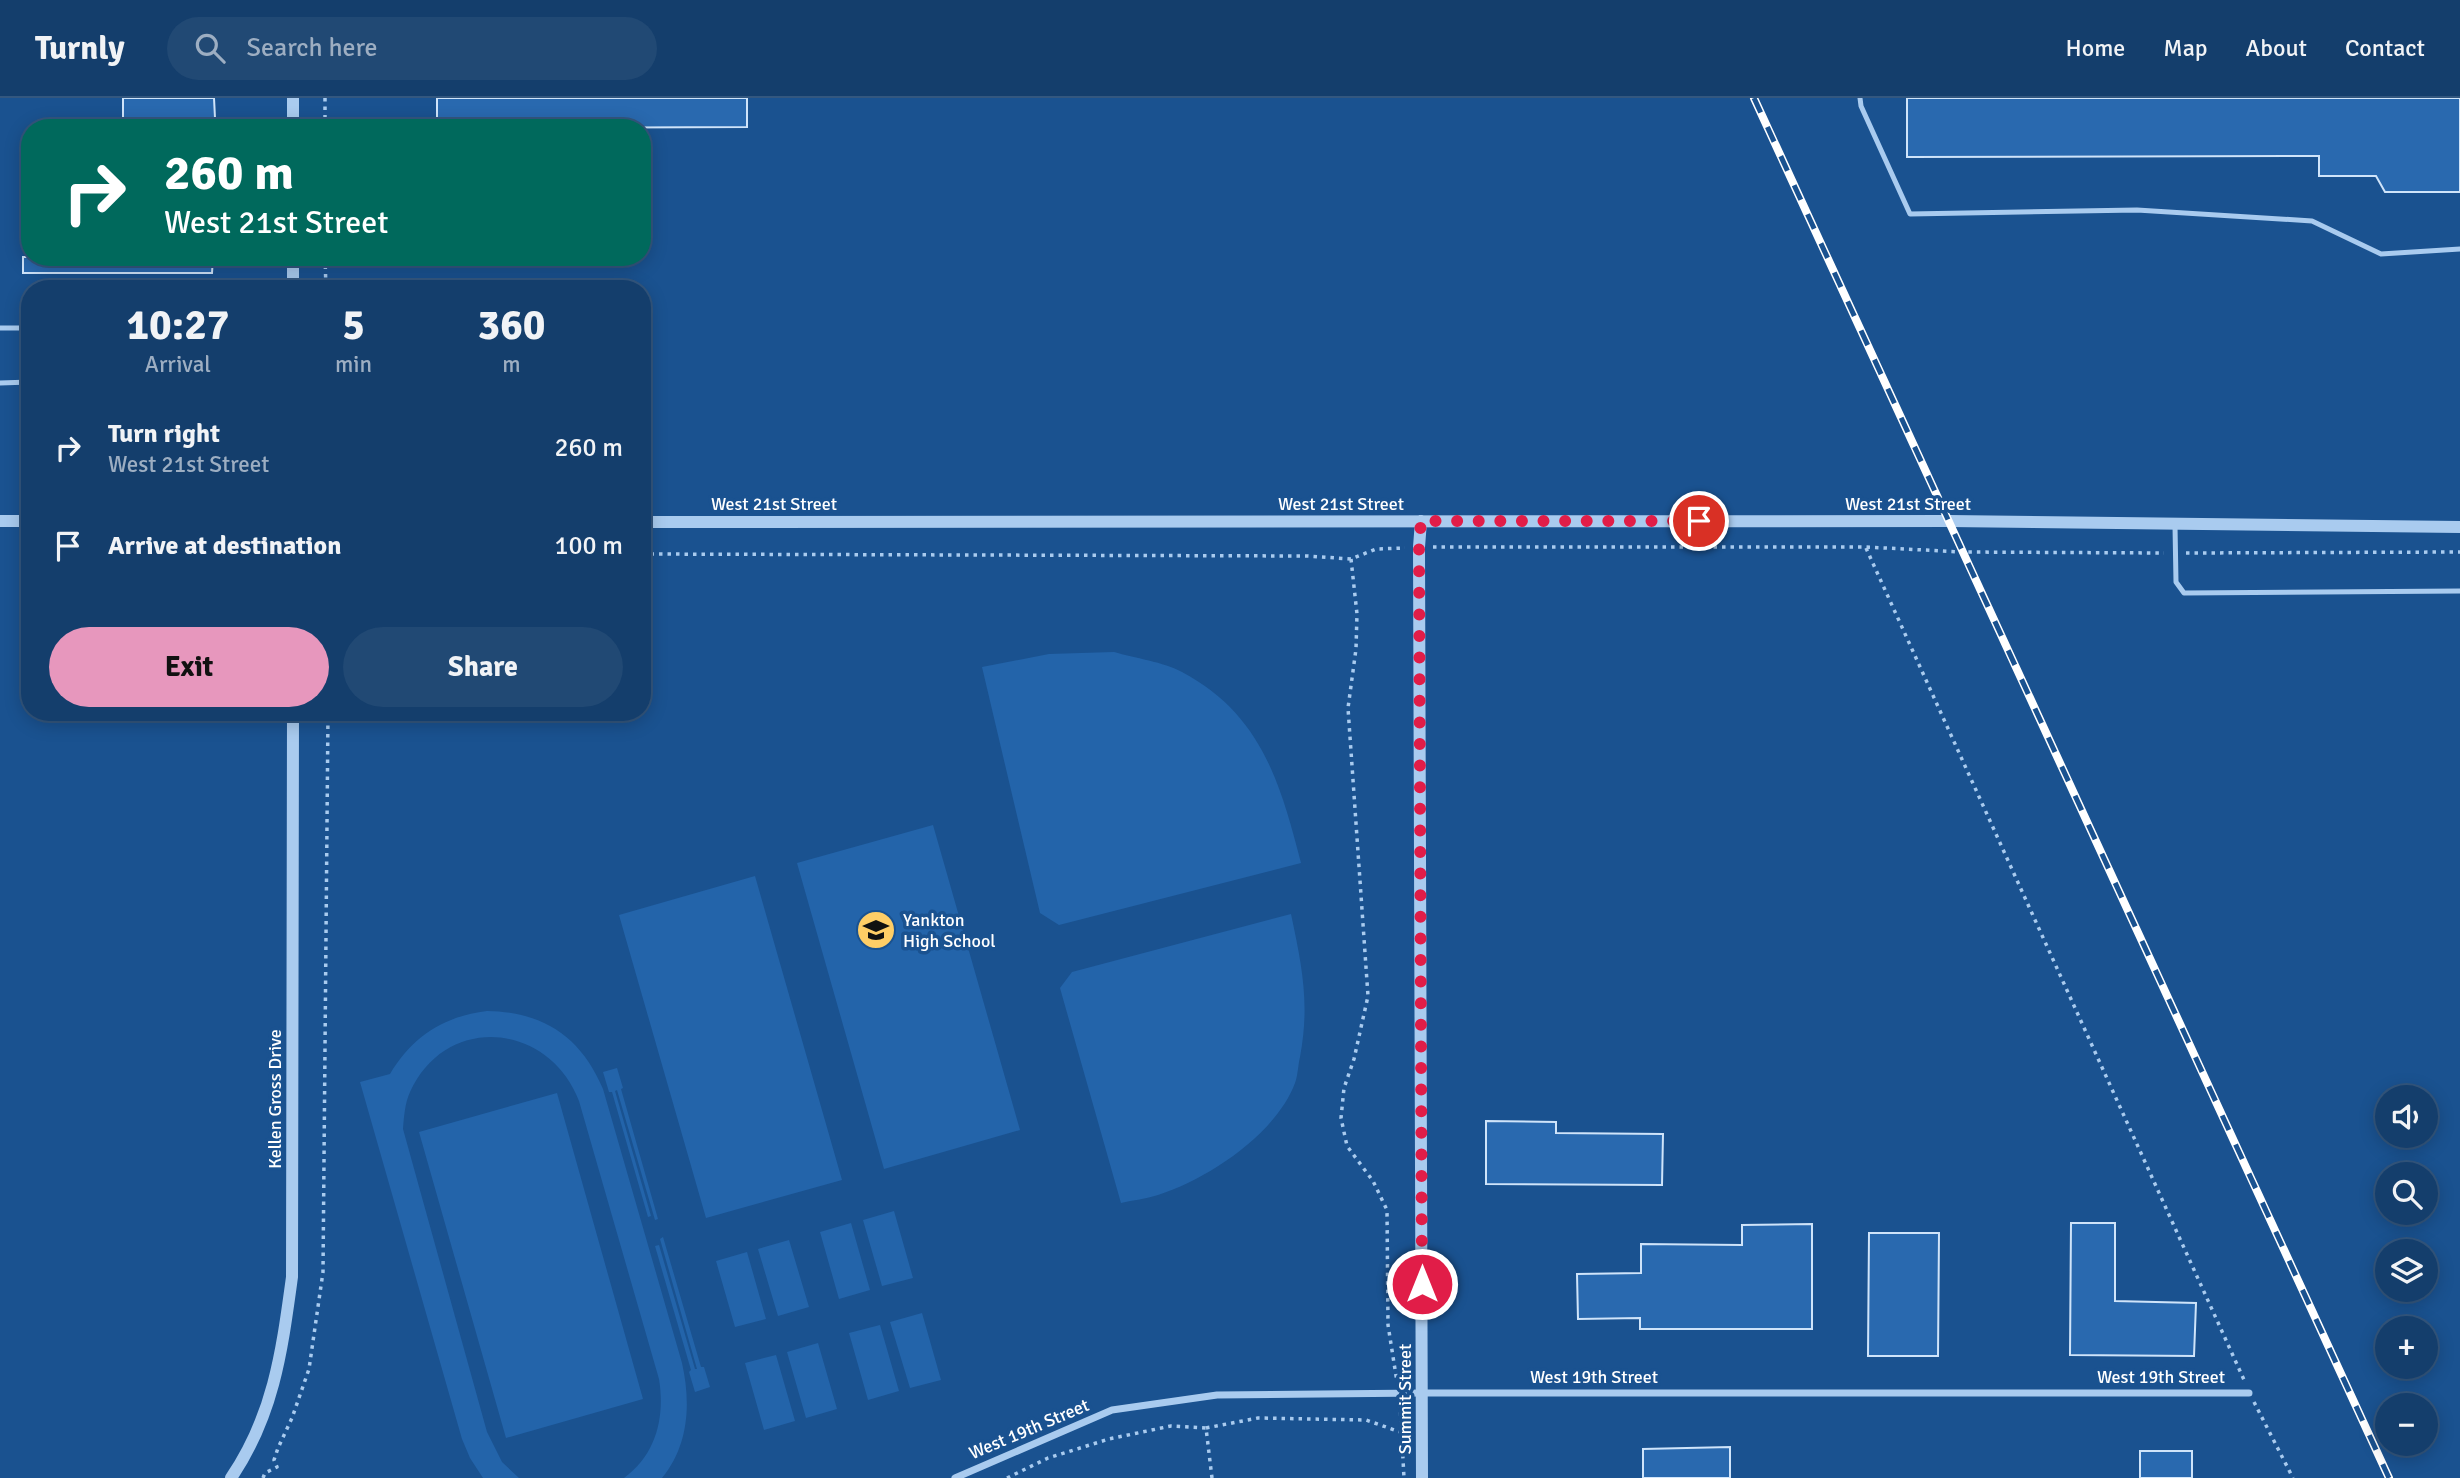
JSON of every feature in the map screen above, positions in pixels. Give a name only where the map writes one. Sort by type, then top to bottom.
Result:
[{"type":"street","points":[[293,98],[293,119]]},
{"type":"street","points":[[0,521],[21,521]]},
{"type":"street","name":"Summit Street","points":[[1421,521],[1422,1478]]},
{"type":"street","name":"West 21st Street","points":[[651,522],[1949,521],[2175,526],[2460,527]]},
{"type":"street","name":"Kellen Gross Drive","points":[[235,1477],[263,1421],[282,1349],[292,1277],[293,721]]},
{"type":"street","name":"West 19th Street","points":[[955,1478],[1112,1410],[1217,1395],[2249,1393]]},
{"type":"lane","points":[[1860,98],[1861,106],[1910,214],[2137,210],[2312,221],[2381,254],[2460,249]]},
{"type":"lane","points":[[0,328],[21,328]]},
{"type":"lane","points":[[0,383],[21,382]]},
{"type":"lane","points":[[2175,526],[2176,582],[2184,593],[2460,591]]},
{"type":"path","points":[[325,98],[325,119]]},
{"type":"path","points":[[651,555],[1307,556],[1351,559],[1377,548],[1419,547],[1866,547],[1962,552],[2460,552]]},
{"type":"path","points":[[1866,547],[2249,1393],[2293,1478]]},
{"type":"path","points":[[1351,559],[1357,614],[1356,649],[1348,708],[1368,996],[1357,1047],[1344,1088],[1340,1118],[1347,1146],[1373,1181],[1387,1210],[1388,1325],[1399,1393],[1404,1478]]},
{"type":"path","points":[[263,1478],[265,1473],[277,1468],[274,1460],[309,1369],[323,1272],[328,721]]},
{"type":"path","points":[[1007,1478],[1048,1458],[1109,1439],[1171,1426],[1206,1429],[1258,1418],[1366,1419],[1403,1433]]},
{"type":"path","points":[[1206,1429],[1212,1478]]},
{"type":"shaded area","points":[[1114,652],[1182,672],[1209,689],[1231,708],[1249,730],[1275,778],[1301,863],[1059,925],[1040,913],[982,667],[1049,654]]},
{"type":"shaded area","points":[[933,825],[1020,1130],[884,1169],[797,863]]},
{"type":"shaded area","points":[[755,876],[842,1180],[706,1218],[619,915]]},
{"type":"shaded area","points":[[1291,914],[1301,968],[1304,1020],[1297,1077],[1286,1102],[1256,1137],[1218,1166],[1177,1188],[1121,1203],[1060,988],[1072,972]]},
{"type":"shaded area","points":[[487,1011],[526,1016],[558,1031],[584,1055],[603,1089],[685,1378],[687,1408],[683,1438],[662,1478],[624,1478],[644,1458],[651,1446],[659,1420],[661,1393],[579,1101],[565,1075],[545,1055],[522,1043],[497,1037],[471,1039],[447,1049],[426,1066],[408,1096],[403,1124],[487,1432],[502,1462],[519,1478],[483,1478],[462,1439],[360,1082],[390,1074],[408,1049],[443,1023]]},
{"type":"shaded area","points":[[617,1068],[658,1219],[655,1220],[617,1090],[615,1091],[651,1216],[648,1217],[612,1092],[609,1092],[603,1072]]},
{"type":"shaded area","points":[[557,1093],[643,1399],[506,1438],[419,1132]]},
{"type":"shaded area","points":[[894,1211],[913,1278],[882,1286],[863,1220]]},
{"type":"shaded area","points":[[851,1223],[870,1290],[839,1299],[820,1232]]},
{"type":"shaded area","points":[[663,1237],[701,1367],[704,1367],[710,1387],[695,1392],[655,1246],[659,1245],[697,1369],[660,1239]]},
{"type":"shaded area","points":[[789,1240],[809,1307],[778,1316],[758,1249]]},
{"type":"shaded area","points":[[747,1252],[766,1319],[735,1327],[716,1261]]},
{"type":"shaded area","points":[[922,1313],[941,1380],[910,1388],[890,1322]]},
{"type":"shaded area","points":[[880,1325],[899,1391],[868,1400],[849,1333]]},
{"type":"shaded area","points":[[818,1343],[837,1409],[806,1418],[787,1352]]},
{"type":"shaded area","points":[[776,1355],[795,1421],[764,1430],[745,1363]]},
{"type":"building","points":[[123,98],[214,98],[215,118],[123,119]]},
{"type":"building","points":[[437,98],[747,98],[747,127],[651,127],[651,119],[437,119]]},
{"type":"building","points":[[1907,98],[2460,98],[2460,192],[2385,192],[2376,176],[2319,176],[2319,156],[1907,157]]},
{"type":"building","points":[[23,266],[212,266],[212,273],[23,273]]},
{"type":"building","points":[[1486,1121],[1556,1122],[1556,1133],[1663,1134],[1662,1185],[1486,1184]]},
{"type":"building","points":[[2071,1223],[2115,1223],[2115,1301],[2196,1303],[2194,1356],[2070,1355]]},
{"type":"building","points":[[1812,1224],[1812,1329],[1640,1329],[1640,1318],[1578,1319],[1577,1274],[1641,1273],[1641,1244],[1742,1245],[1742,1225]]},
{"type":"building","points":[[1869,1233],[1939,1233],[1938,1356],[1868,1356]]},
{"type":"building","points":[[1730,1447],[1730,1478],[1643,1478],[1643,1449]]},
{"type":"building","points":[[2140,1451],[2192,1451],[2192,1478],[2140,1478]]},
{"type":"railway","points":[[1754,98],[2389,1478]]},
{"type":"place","name":"Yankton High School","points":[[876,930]]},
{"type":"route","points":[[1422,1284],[1421,521],[1699,521]]}]
